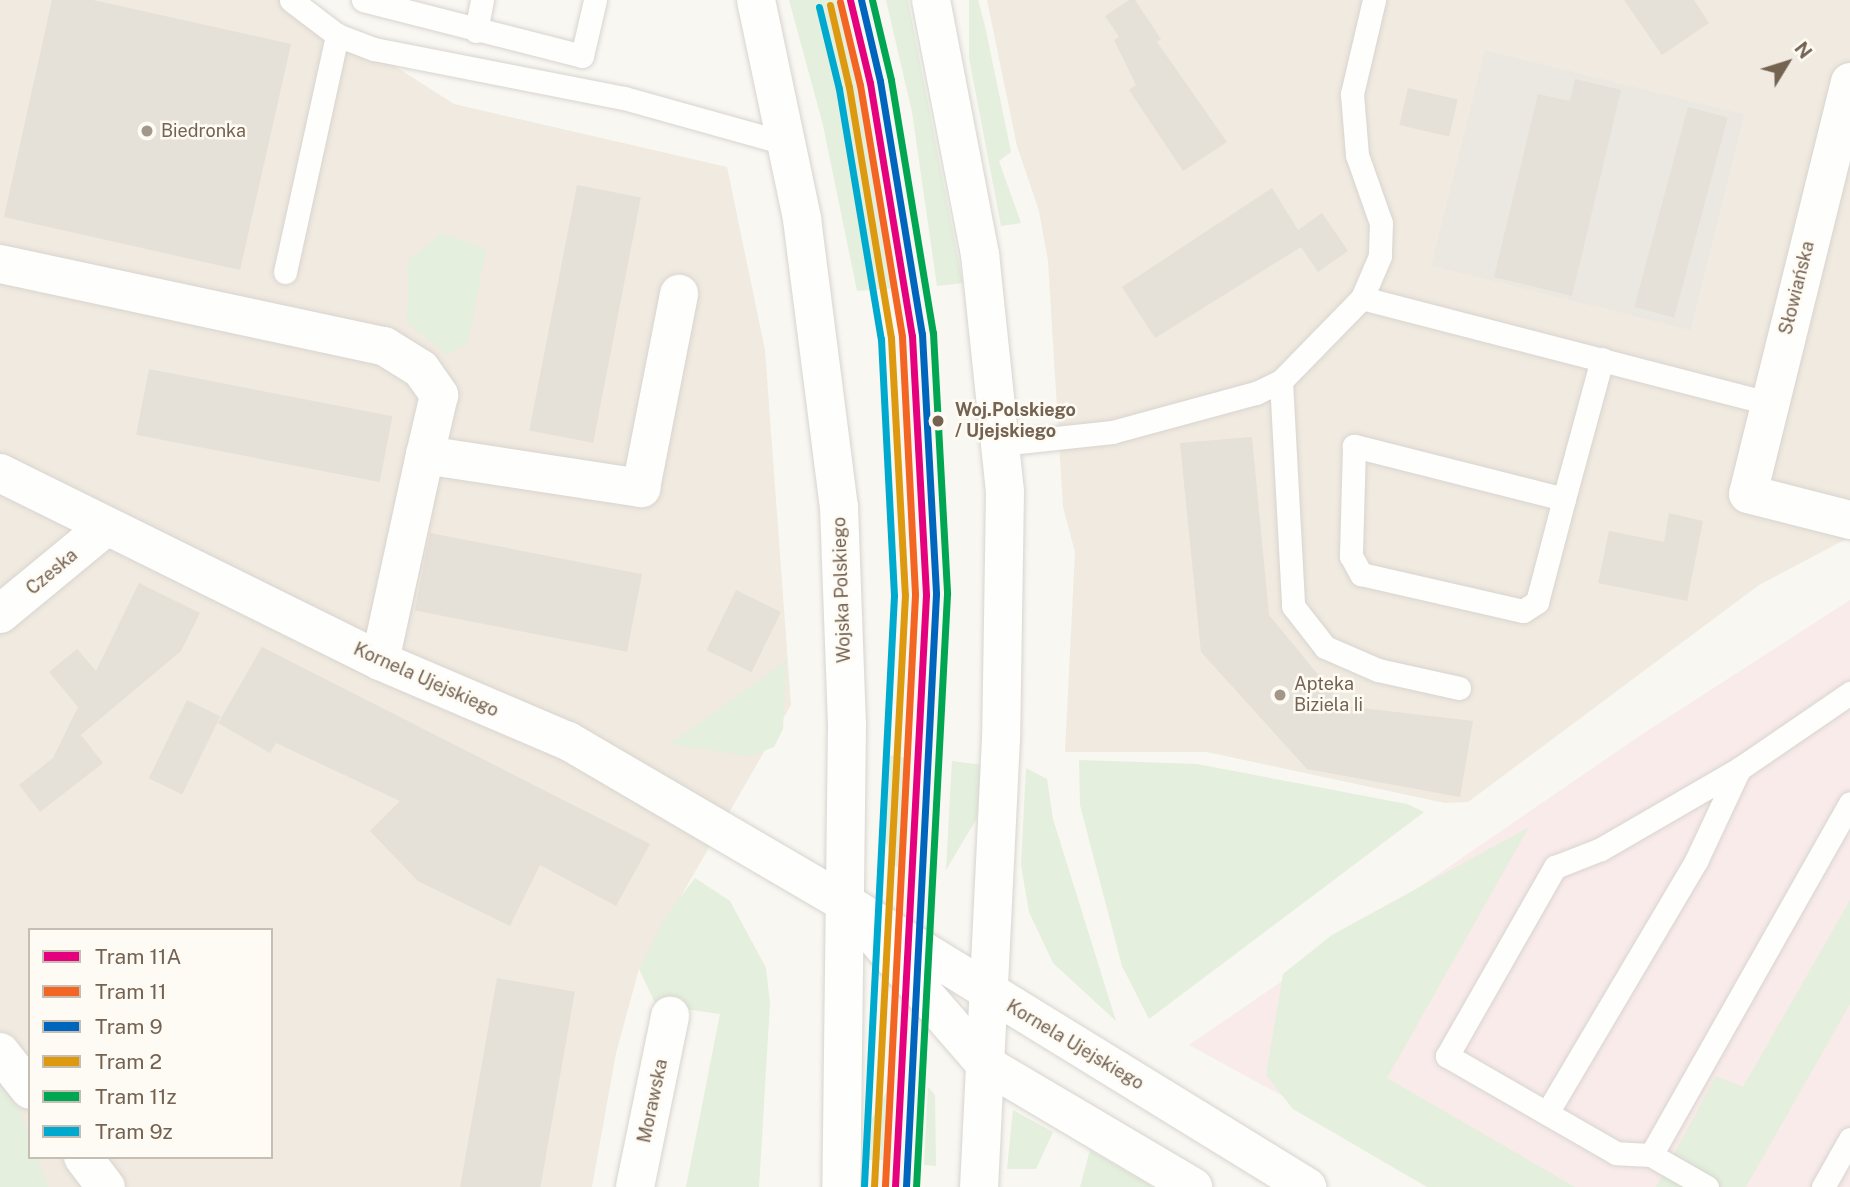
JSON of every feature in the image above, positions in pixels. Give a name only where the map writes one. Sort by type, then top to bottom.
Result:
[{"type":"street","name":"Wojska Polskiego","points":[[756,0],[789,144],[839,507],[847,724],[841,1187]]},
{"type":"street","points":[[931,0],[980,254],[1000,444],[1006,551],[990,994],[979,1187]]},
{"type":"street","name":"Słowiańska","points":[[1850,82],[1768,403],[1748,494],[1850,520]]},
{"type":"street","points":[[0,264],[384,346],[421,369],[439,395],[380,661]]},
{"type":"street","points":[[425,455],[641,488],[679,294]]},
{"type":"street","name":"Kornela Ujejskiego","points":[[0,473],[103,529],[380,661],[568,741],[844,902],[1307,1187]]},
{"type":"street","name":"Czeska","points":[[0,614],[103,529]]},
{"type":"street","name":"Kornela Ujejskiego","points":[[844,902],[985,1064],[1193,1187]]},
{"type":"street","name":"Morawska","points":[[635,1187],[670,1016]]},
{"type":"street","points":[[0,1052],[28,1087]]},
{"type":"street","points":[[85,1159],[106,1187]]},
{"type":"lane","points":[[290,0],[337,35],[374,49],[624,97],[789,144]]},
{"type":"lane","points":[[363,0],[476,31],[582,55],[595,0]]},
{"type":"lane","points":[[476,31],[482,0]]},
{"type":"lane","points":[[1000,444],[1112,432],[1256,393],[1281,381],[1362,298],[1380,256],[1381,223],[1357,155],[1352,94],[1374,0]]},
{"type":"lane","points":[[285,272],[337,35]]},
{"type":"lane","points":[[1362,298],[1768,403]]},
{"type":"lane","points":[[1564,499],[1354,446],[1351,556],[1362,574],[1522,611],[1536,602],[1564,499],[1602,359]]},
{"type":"lane","points":[[1281,381],[1293,606],[1325,647],[1378,670],[1459,688]]},
{"type":"lane","points":[[1707,1187],[1651,1155],[1616,1153],[1447,1056],[1555,867],[1601,849],[1739,769],[1850,693]]},
{"type":"lane","points":[[1547,1113],[1696,861],[1739,769]]},
{"type":"lane","points":[[1651,1155],[1850,803]]},
{"type":"lane","points":[[1823,1187],[1850,1139]]},
{"type":"shaded area","points":[[0,0],[291,0],[454,104],[727,167],[765,350],[791,705],[639,969],[616,1053],[592,1187],[0,1187]]},
{"type":"shaded area","points":[[987,0],[1850,0],[1850,537],[1759,585],[1468,802],[1445,803],[1207,752],[1065,752],[1075,552],[1063,507],[1048,261],[1039,211],[1017,146]]},
{"type":"shaded area","points":[[1485,50],[1744,115],[1690,330],[1431,265]]},
{"type":"shaded area","points":[[1850,600],[1850,1187],[1450,1187],[1189,1045],[1644,733]]},
{"type":"green space","points":[[789,0],[838,0],[854,59],[896,288],[857,291],[823,125]]},
{"type":"green space","points":[[886,0],[908,0],[963,283],[937,286],[912,112]]},
{"type":"green space","points":[[969,0],[978,0],[985,26],[1011,152],[999,161],[1021,223],[1001,226],[969,58]]},
{"type":"green space","points":[[442,233],[486,249],[468,342],[448,355],[407,322],[408,261]]},
{"type":"green space","points":[[786,661],[783,729],[774,747],[750,756],[670,744]]},
{"type":"green space","points":[[887,755],[908,758],[902,870],[894,865],[883,834]]},
{"type":"green space","points":[[1079,760],[1197,764],[1407,804],[1424,812],[1149,1019],[1122,966],[1080,805]]},
{"type":"green space","points":[[952,761],[982,765],[977,818],[946,870]]},
{"type":"green space","points":[[1026,768],[1047,779],[1053,819],[1116,1021],[1053,963],[1029,912],[1021,865]]},
{"type":"green space","points":[[1529,827],[1387,1078],[1575,1187],[1427,1187],[1293,1109],[1266,1075],[1283,974],[1332,935]]},
{"type":"green space","points":[[695,878],[730,901],[766,968],[770,1003],[759,1187],[686,1187],[720,1014],[656,1005],[639,969],[666,916]]},
{"type":"green space","points":[[1850,900],[1850,1004],[1746,1187],[1656,1187],[1716,1076],[1743,1087]]},
{"type":"green space","points":[[0,1086],[18,1108],[28,1134],[28,1159],[38,1159],[48,1187],[0,1187]]},
{"type":"green space","points":[[890,1086],[886,1160],[865,1160],[867,1127]]},
{"type":"green space","points":[[928,1087],[935,1095],[936,1166],[924,1165]]},
{"type":"green space","points":[[1013,1110],[1053,1132],[1036,1169],[1007,1169]]},
{"type":"green space","points":[[1090,1150],[1153,1187],[1080,1187]]},
{"type":"building","name":"Biedronka","points":[[52,0],[93,0],[291,44],[240,270],[4,217]]},
{"type":"building","points":[[1129,0],[1135,0],[1161,39],[1157,42],[1227,142],[1183,171],[1129,90],[1136,85],[1114,40],[1119,37],[1105,16]]},
{"type":"building","points":[[1624,0],[1694,0],[1709,23],[1662,55]]},
{"type":"building","points":[[1575,79],[1621,90],[1572,296],[1494,277],[1538,94],[1570,101]]},
{"type":"building","points":[[1408,88],[1458,99],[1449,136],[1399,125]]},
{"type":"building","points":[[1688,107],[1728,118],[1674,318],[1634,307]]},
{"type":"building","points":[[577,185],[641,197],[593,443],[529,430]]},
{"type":"building","points":[[1272,188],[1298,230],[1322,213],[1348,251],[1318,272],[1301,247],[1155,338],[1122,287]]},
{"type":"building","points":[[149,369],[392,416],[380,482],[136,435]]},
{"type":"building","points":[[1252,437],[1269,615],[1344,706],[1473,721],[1460,797],[1307,769],[1201,652],[1180,443]]},
{"type":"building","points":[[1669,513],[1703,521],[1687,601],[1598,583],[1609,531],[1664,542]]},
{"type":"building","points":[[430,533],[642,574],[627,652],[415,611]]},
{"type":"building","points":[[139,583],[200,613],[181,651],[57,755],[81,735],[103,763],[40,812],[19,785],[53,758],[78,707],[49,672],[77,649],[96,671]]},
{"type":"building","points":[[736,590],[781,612],[752,672],[707,650]]},
{"type":"building","points":[[262,647],[650,844],[616,906],[540,865],[510,926],[418,881],[370,831],[400,801],[276,743],[270,753],[218,723]]},
{"type":"building","points":[[187,700],[220,716],[182,794],[149,778]]},
{"type":"building","points":[[497,978],[575,992],[540,1187],[460,1187]]},
{"type":"tram line","name":"11A","points":[[850,0],[870,83],[912,336],[926,595],[895,1187]]},
{"type":"tram line","name":"9","points":[[861,0],[880,81],[922,334],[936,594],[906,1187]]},
{"type":"tram line","name":"11z","points":[[872,0],[891,80],[933,333],[947,594],[916,1187]]},
{"type":"tram line","name":"11","points":[[840,2],[860,85],[902,337],[915,595],[885,1186]]},
{"type":"tram line","name":"2","points":[[830,5],[849,87],[891,338],[905,595],[874,1186]]},
{"type":"tram line","name":"9z","points":[[819,7],[839,89],[881,339],[894,595],[864,1185]]},
{"type":"place","name":"Biedronka","points":[[147,131]]},
{"type":"place","name":"Woj.Polskiego / Ujejskiego","points":[[938,421]]},
{"type":"place","name":"Apteka Biziela Ii","points":[[1280,695]]}]
